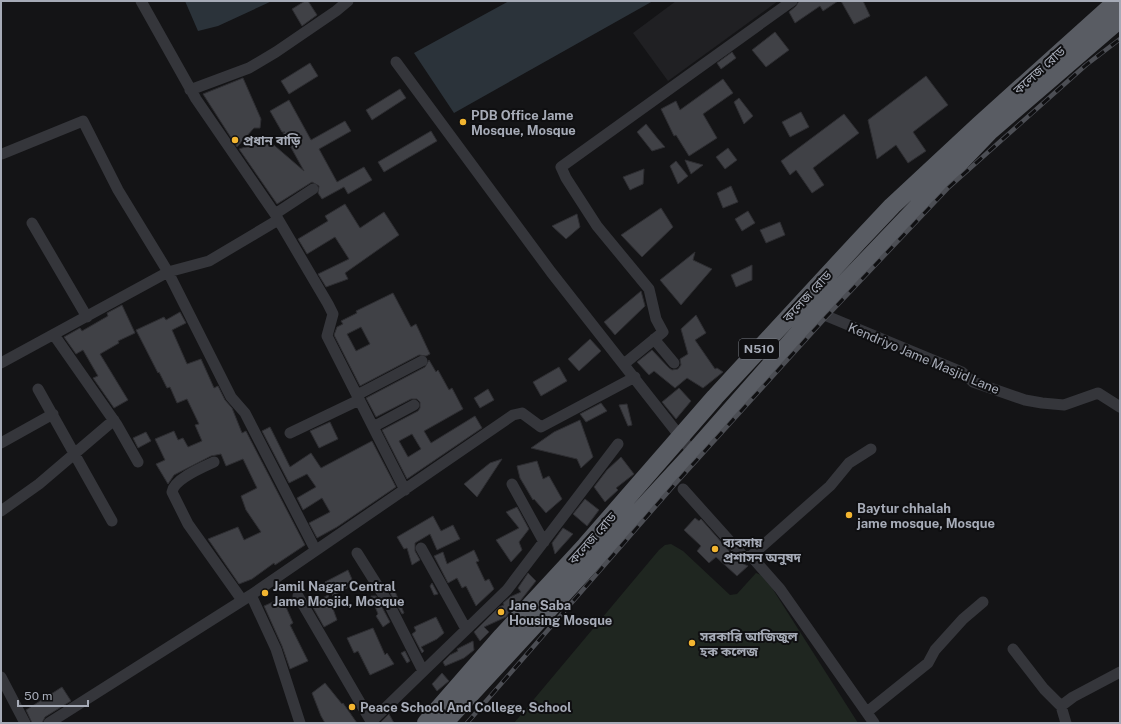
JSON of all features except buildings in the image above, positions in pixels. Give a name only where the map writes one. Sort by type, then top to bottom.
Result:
[{"type":"highway","name":"কলেজ রোড","points":[[426,723],[786,319],[892,206],[979,125],[1117,1]]},
{"type":"highway","name":"কলেজ রোড","points":[[444,723],[693,453],[817,312],[989,132],[1120,19]]},
{"type":"street","points":[[141,1],[190,90],[277,217],[333,314],[327,336],[405,490]]},
{"type":"street","points":[[190,90],[249,68],[282,48],[348,1]]},
{"type":"street","points":[[624,364],[663,332],[656,319],[649,289],[597,226],[566,178],[562,167],[792,1]]},
{"type":"street","points":[[396,62],[551,272],[635,377],[693,453]]},
{"type":"street","points":[[2,154],[83,121],[118,190],[168,272],[231,397],[245,414],[315,549]]},
{"type":"street","points":[[1,363],[168,272],[209,261],[277,217],[313,189]]},
{"type":"street","points":[[32,223],[87,316]]},
{"type":"street","name":"Kendriyo Jame Masjid Lane","points":[[817,312],[962,372],[973,382],[1025,400],[1064,405],[1098,393],[1120,407]]},
{"type":"street","points":[[54,335],[114,420],[138,462]]},
{"type":"street","points":[[654,339],[674,363]]},
{"type":"street","points":[[290,433],[358,398],[422,361]]},
{"type":"street","points":[[49,723],[246,597],[513,415],[522,413],[541,428],[635,377]]},
{"type":"street","points":[[38,389],[112,521]]},
{"type":"street","points":[[373,427],[414,405]]},
{"type":"street","points":[[1,443],[53,414]]},
{"type":"street","points":[[1,511],[75,453],[114,420]]},
{"type":"street","points":[[298,596],[372,722],[507,590],[618,444]]},
{"type":"street","points":[[682,489],[744,557],[751,556],[830,486],[849,463],[870,449]]},
{"type":"street","points":[[214,462],[195,470],[175,485],[172,492],[188,524],[246,597],[276,649],[300,723]]},
{"type":"street","points":[[512,484],[544,542]]},
{"type":"street","points":[[422,548],[466,629]]},
{"type":"street","points":[[358,553],[389,604],[423,671]]},
{"type":"street","points":[[751,556],[780,590],[828,660],[874,723]]},
{"type":"street","points":[[866,712],[928,663],[934,650],[983,602]]},
{"type":"street","points":[[1013,649],[1044,689],[1061,706],[1066,723]]},
{"type":"street","points":[[1061,706],[1073,697],[1120,672]]},
{"type":"street","points":[[1,677],[24,723]]},
{"type":"shaded area","points":[[185,1],[272,1],[218,26],[198,31]]},
{"type":"shaded area","points":[[509,1],[653,1],[454,113],[414,53]]},
{"type":"shaded area","points":[[676,1],[778,1],[668,81],[633,33]]},
{"type":"shaded area","name":"সরকারি আজিজুল হক কলেজ","points":[[671,544],[683,551],[730,595],[737,594],[756,573],[761,575],[772,588],[858,723],[514,723],[659,550],[665,545]]},
{"type":"railway","points":[[467,723],[675,484],[827,316],[949,187],[1086,65],[1120,39]]},
{"type":"place","name":"PDB Office Jame Mosque, Mosque","points":[[463,122]]},
{"type":"place","name":"প্রধান বাড়ি","points":[[235,140]]},
{"type":"place","name":"Baytur chhalah jame mosque, Mosque","points":[[849,515]]},
{"type":"place","name":"ব্যবসায় প্রশাসন অনুষদ","points":[[715,549]]},
{"type":"place","name":"Jamil Nagar Central Jame Mosjid, Mosque","points":[[265,593]]},
{"type":"place","name":"Jane Saba Housing Mosque","points":[[501,612]]},
{"type":"place","name":"সরকারি আজিজুল হক কলেজ","points":[[692,643]]},
{"type":"place","name":"Peace School And College, School","points":[[352,707]]}]
